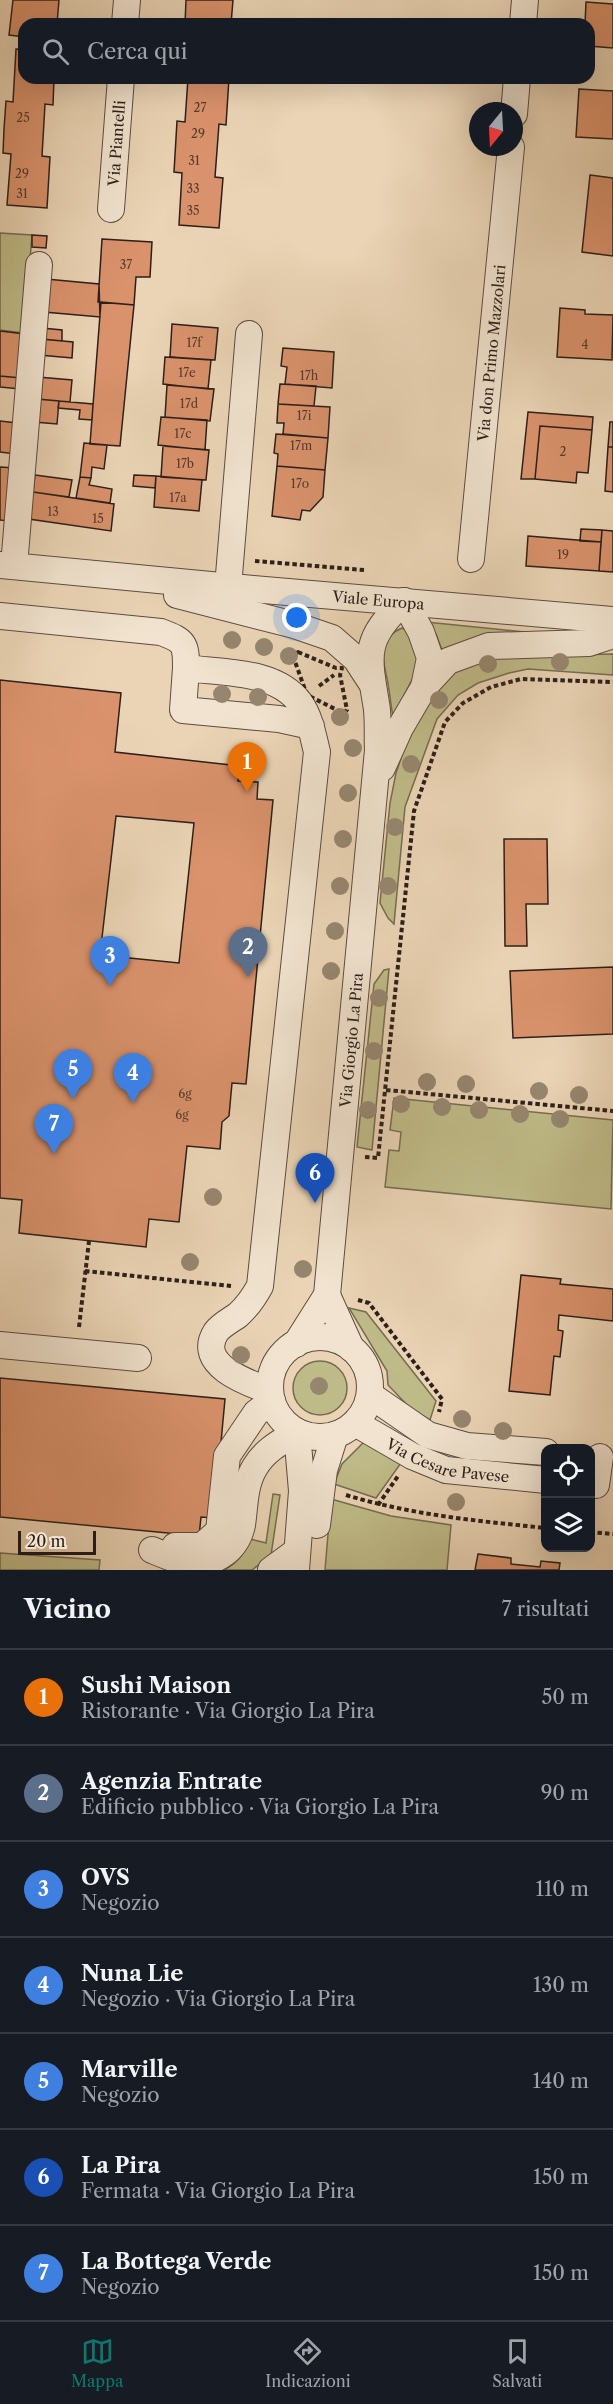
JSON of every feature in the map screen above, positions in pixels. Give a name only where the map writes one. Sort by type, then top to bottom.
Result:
[{"type":"street","points":[[126,18],[127,0]]},
{"type":"street","points":[[524,18],[525,0]]},
{"type":"street","name":"Via Piantelli","points":[[111,209],[121,84]]},
{"type":"street","points":[[515,102],[517,84]]},
{"type":"street","name":"Via don Primo Mazzolari","points":[[471,559],[510,156]]},
{"type":"street","points":[[7,565],[39,265]]},
{"type":"street","points":[[228,587],[249,334]]},
{"type":"street","name":"Viale Europa","points":[[7,565],[228,587],[613,620]]},
{"type":"street","points":[[123,577],[168,592],[294,625],[332,638],[356,659],[371,682]]},
{"type":"street","points":[[404,601],[421,632],[430,658],[424,687]]},
{"type":"street","name":"Via Giorgio La Pira","points":[[296,1344],[327,1295],[378,750],[370,654],[374,636],[385,620],[404,601]]},
{"type":"street","points":[[0,616],[161,632],[178,638],[186,648],[183,710],[279,719],[311,726]]},
{"type":"street","points":[[375,785],[390,747],[424,687],[448,661],[489,646],[589,643],[613,635]]},
{"type":"street","points":[[186,668],[261,678],[280,685],[300,702],[311,726],[317,752],[260,1286],[254,1298],[240,1313],[217,1331],[211,1344],[215,1359],[227,1372],[271,1396]]},
{"type":"street","name":"Via Giorgio La Pira","points":[[327,1295],[351,1348]]},
{"type":"street","points":[[313,1570],[321,1488],[345,1429],[365,1410],[370,1395],[367,1369],[351,1348],[324,1337],[309,1338],[296,1344],[282,1354],[274,1368],[271,1396],[283,1421],[297,1431],[322,1437],[345,1429]]},
{"type":"street","points":[[0,1345],[138,1358]]},
{"type":"street","name":"Via Cesare Pavese","points":[[370,1395],[428,1436],[467,1446],[541,1452]]},
{"type":"street","points":[[271,1396],[255,1413],[228,1456],[219,1531],[202,1546],[180,1545],[152,1550],[193,1566],[220,1557],[231,1549],[241,1527],[247,1484],[254,1468],[265,1452],[297,1431]]},
{"type":"street","name":"Via Cesare Pavese","points":[[345,1429],[446,1470],[541,1480]]},
{"type":"street","points":[[271,1570],[296,1560],[302,1491],[297,1431]]},
{"type":"street","points":[[265,1452],[291,1453],[300,1460]]},
{"type":"street","points":[[600,1486],[601,1457]]},
{"type":"path","points":[[298,652],[336,668],[342,668],[340,675],[347,710],[343,713],[307,695],[293,656],[298,652]]},
{"type":"path","points":[[307,695],[342,668]]},
{"type":"path","points":[[340,1154],[378,1158],[414,811],[445,722],[463,703],[491,687],[521,679],[613,682]]},
{"type":"path","points":[[386,1090],[613,1111]]},
{"type":"path","points":[[76,1352],[89,1241]]},
{"type":"path","points":[[86,1271],[231,1286],[254,1298]]},
{"type":"path","points":[[321,1488],[378,1505],[433,1516],[541,1527]]},
{"type":"path","points":[[595,1532],[613,1534]]},
{"type":"shaded area","points":[[0,233],[32,235],[24,333],[0,330]]},
{"type":"shaded area","points":[[426,622],[534,633],[498,634],[475,638],[453,646],[443,653],[436,634]]},
{"type":"shaded area","points":[[402,628],[411,633],[419,666],[393,717],[383,652],[387,638]]},
{"type":"shaded area","points":[[613,654],[613,675],[528,669],[509,673],[478,683],[458,695],[437,719],[405,807],[394,924],[380,903],[390,803],[396,773],[408,738],[448,671],[484,657]]},
{"type":"shaded area","points":[[389,969],[372,1150],[357,1147],[374,984],[384,970]]},
{"type":"shaded area","points":[[394,1098],[613,1120],[611,1209],[385,1187],[389,1150],[399,1151],[401,1132],[390,1130]]},
{"type":"shaded area","points":[[349,1308],[366,1312],[436,1401],[430,1420],[412,1410],[388,1385],[387,1371]]},
{"type":"shaded area","points":[[320,1361],[330,1363],[339,1369],[345,1378],[347,1388],[345,1398],[339,1407],[330,1413],[320,1415],[310,1413],[301,1407],[295,1398],[293,1388],[295,1378],[301,1369],[310,1363]]},
{"type":"shaded area","points":[[363,1443],[373,1443],[401,1463],[376,1498],[334,1484],[342,1464]]},
{"type":"shaded area","points":[[273,1494],[280,1495],[271,1555],[252,1570],[224,1570],[240,1557],[250,1539],[266,1543]]},
{"type":"shaded area","points":[[331,1499],[391,1516],[451,1525],[447,1570],[325,1570]]},
{"type":"shaded area","points":[[0,1553],[100,1560],[99,1570],[0,1570]]},
{"type":"building","points":[[13,0],[59,0],[58,18],[18,18],[18,36],[9,35]]},
{"type":"building","points":[[186,0],[233,0],[232,18],[185,18]]},
{"type":"building","points":[[586,2],[613,4],[613,48],[595,46],[595,18],[585,18]]},
{"type":"building","points":[[16,49],[18,49],[18,84],[54,84],[53,105],[45,104],[42,156],[50,157],[47,208],[7,205],[11,154],[3,153],[4,129],[6,101],[13,102]]},
{"type":"building","points":[[188,84],[229,84],[226,125],[219,124],[215,177],[223,178],[219,228],[179,225],[182,173],[174,172],[177,121],[185,122]]},
{"type":"building","points":[[579,89],[613,91],[613,139],[576,137]]},
{"type":"building","points":[[590,175],[613,178],[613,256],[582,252]]},
{"type":"building","points":[[32,235],[47,236],[46,248],[32,247]]},
{"type":"building","points":[[102,239],[152,242],[150,277],[136,277],[134,305],[98,302]]},
{"type":"building","points":[[46,279],[99,284],[100,317],[44,312]]},
{"type":"building","points":[[101,302],[134,305],[120,446],[90,444]]},
{"type":"building","points":[[560,308],[585,310],[585,314],[613,315],[612,360],[557,357]]},
{"type":"building","points":[[172,324],[218,328],[215,360],[170,357]]},
{"type":"building","points":[[42,328],[62,330],[62,341],[41,339]]},
{"type":"building","points":[[0,331],[25,334],[21,378],[0,376]]},
{"type":"building","points":[[41,339],[73,342],[72,358],[39,355]]},
{"type":"building","points":[[283,348],[334,352],[332,388],[285,384],[287,367],[281,366]]},
{"type":"building","points":[[165,357],[211,360],[208,389],[163,384]]},
{"type":"building","points":[[0,376],[21,378],[20,389],[0,387]]},
{"type":"building","points":[[38,377],[72,380],[70,402],[37,399]]},
{"type":"building","points":[[280,384],[316,386],[314,406],[278,404]]},
{"type":"building","points":[[167,385],[214,389],[210,421],[165,417]]},
{"type":"building","points":[[37,399],[59,401],[57,424],[34,422]]},
{"type":"building","points":[[59,401],[93,404],[92,420],[79,419],[80,410],[58,408]]},
{"type":"building","points":[[278,404],[330,407],[328,438],[283,434],[284,423],[277,423]]},
{"type":"building","points":[[528,412],[593,417],[592,430],[540,426],[535,479],[521,479]]},
{"type":"building","points":[[161,417],[207,420],[205,450],[158,445]]},
{"type":"building","points":[[0,421],[17,423],[15,454],[0,452]]},
{"type":"building","points":[[610,422],[613,422],[613,447],[608,447]]},
{"type":"building","points":[[540,426],[592,430],[588,473],[577,472],[576,483],[535,479]]},
{"type":"building","points":[[276,434],[328,438],[325,470],[277,466],[278,454],[274,453]]},
{"type":"building","points":[[84,443],[107,445],[104,469],[92,467],[91,478],[80,477]]},
{"type":"building","points":[[163,446],[209,450],[206,480],[161,477]]},
{"type":"building","points":[[608,447],[613,447],[613,492],[605,491]]},
{"type":"building","points":[[277,466],[325,470],[323,497],[310,511],[302,510],[300,520],[272,516]]},
{"type":"building","points":[[0,467],[15,468],[9,521],[0,520]]},
{"type":"building","points":[[35,475],[72,480],[69,497],[33,492]]},
{"type":"building","points":[[134,475],[156,476],[155,488],[133,486]]},
{"type":"building","points":[[156,476],[202,480],[199,511],[154,507]]},
{"type":"building","points":[[80,477],[91,478],[89,485],[112,489],[110,503],[76,498]]},
{"type":"building","points":[[33,492],[114,504],[111,531],[29,519]]},
{"type":"building","points":[[581,529],[602,530],[601,542],[580,541]]},
{"type":"building","points":[[602,530],[613,531],[613,572],[599,571]]},
{"type":"building","points":[[528,536],[601,542],[599,571],[526,566]]},
{"type":"building","points":[[0,680],[121,693],[115,752],[240,766],[238,781],[258,782],[257,799],[273,800],[246,1084],[232,1083],[229,1116],[222,1122],[220,1149],[187,1146],[179,1222],[149,1219],[146,1247],[19,1233],[22,1200],[0,1198]],"holes":[[[116,816],[194,823],[179,963],[100,955]]]},
{"type":"building","points":[[504,839],[547,839],[548,904],[526,904],[527,946],[505,946]]},
{"type":"building","points":[[613,967],[613,1034],[513,1038],[510,971]]},
{"type":"building","points":[[521,1275],[561,1279],[560,1284],[613,1289],[613,1321],[559,1315],[558,1330],[563,1331],[560,1357],[554,1356],[550,1395],[509,1391]]},
{"type":"building","points":[[0,1378],[225,1399],[214,1518],[201,1517],[199,1536],[0,1517]]},
{"type":"building","points":[[478,1554],[511,1558],[511,1564],[540,1567],[541,1561],[560,1563],[559,1570],[475,1570]]},
{"type":"place","name":"Sushi Maison","points":[[247,792]]},
{"type":"place","name":"Agenzia Entrate","points":[[248,977]]},
{"type":"place","name":"OVS","points":[[110,986]]},
{"type":"place","name":"Marville","points":[[73,1099]]},
{"type":"place","name":"Nuna Lie","points":[[133,1103]]},
{"type":"place","name":"La Bottega Verde","points":[[54,1154]]},
{"type":"place","name":"La Pira","points":[[315,1203]]}]
